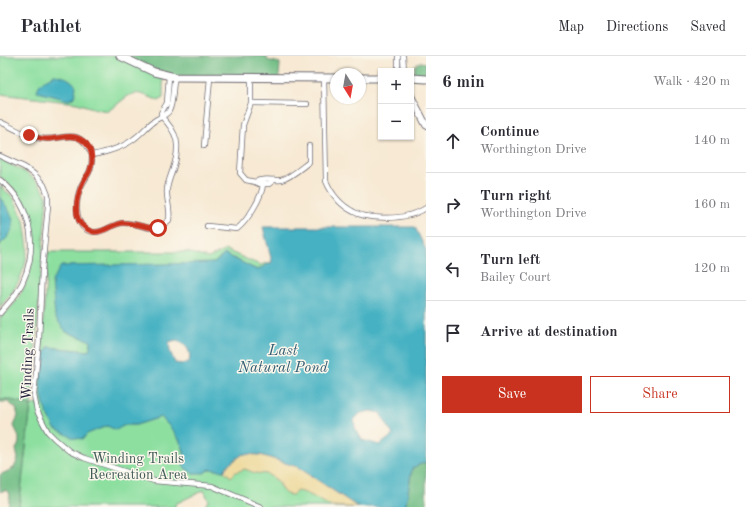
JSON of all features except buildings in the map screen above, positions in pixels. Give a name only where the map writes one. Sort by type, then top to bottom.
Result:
[{"type":"main road","points":[[120,56],[154,72],[172,77],[330,78]]},
{"type":"main road","points":[[366,78],[378,78]]},
{"type":"main road","points":[[414,78],[426,79]]},
{"type":"street","points":[[398,56],[398,68]]},
{"type":"street","points":[[403,56],[404,68]]},
{"type":"street","points":[[92,155],[115,150],[130,142],[161,116],[166,115],[169,110],[172,77]]},
{"type":"street","points":[[204,146],[210,78]]},
{"type":"street","points":[[251,78],[251,103],[244,125],[240,173],[246,180],[259,184],[269,184],[274,180]]},
{"type":"street","points":[[324,78],[326,181],[331,194],[341,204],[355,213],[371,216],[408,216],[426,208]]},
{"type":"street","points":[[414,102],[426,125]]},
{"type":"street","points":[[251,103],[307,104]]},
{"type":"street","points":[[0,122],[37,138],[47,139],[76,136],[84,141],[92,155],[90,171],[80,189],[77,214],[80,222],[86,229],[94,232],[101,232],[116,224],[123,223],[152,229],[158,228],[169,220],[170,212],[167,190],[176,158],[177,139],[175,132],[161,116]]},
{"type":"street","points":[[255,182],[264,179],[274,180],[286,178],[309,162],[309,146]]},
{"type":"street","name":"Winding Trails","points":[[0,156],[24,167],[40,178],[48,195],[34,395],[40,418],[48,432],[66,448],[84,458],[154,481],[172,484],[208,485],[248,505],[261,507]]},
{"type":"street","points":[[0,180],[15,195],[26,214],[30,230],[31,248],[27,269],[20,286],[16,294],[0,313]]},
{"type":"street","points":[[207,226],[237,229],[244,223],[262,193],[263,184]]},
{"type":"green space","points":[[0,56],[120,56],[163,75],[163,98],[159,101],[142,94],[132,94],[108,111],[77,103],[0,94]],"holes":[[[54,75],[75,94],[73,98],[68,100],[40,84]]]},
{"type":"green space","points":[[120,56],[267,56],[267,60],[280,63],[279,78],[175,77]]},
{"type":"green space","points":[[420,62],[426,63],[426,79],[414,78],[415,66]]},
{"type":"green space","points":[[0,159],[33,178],[39,184],[47,197],[31,405],[7,399],[0,400],[0,318],[13,305],[27,280],[31,266],[34,236],[27,208],[20,196],[0,177]]},
{"type":"green space","points":[[0,186],[13,197],[24,220],[28,248],[25,265],[19,281],[11,294],[0,307]]},
{"type":"green space","name":"Winding Trails Recreation Area","points":[[226,250],[260,265],[272,262],[257,270],[225,254],[214,263],[67,332],[91,341],[90,351],[49,347],[86,434],[107,426],[116,429],[125,425],[136,425],[161,417],[175,432],[183,448],[185,459],[204,473],[210,469],[224,471],[243,454],[358,507],[207,507],[206,503],[209,501],[204,490],[175,504],[175,507],[19,507],[31,405],[40,404],[38,388],[48,252],[187,252],[208,258]]},
{"type":"green space","points":[[7,399],[31,405],[19,507],[8,507],[10,493],[5,490],[0,492],[0,475],[14,468],[18,459],[16,449],[19,443],[19,438],[14,426],[18,416],[16,408],[8,402],[0,402],[0,400]]},
{"type":"green space","points":[[426,462],[426,507],[404,507],[412,468]]},
{"type":"sand","points":[[243,454],[261,455],[298,467],[358,507],[332,506],[310,495],[297,491],[292,495],[286,494],[281,489],[278,481],[267,474],[255,473],[245,469],[236,472],[231,477],[224,471],[228,465]]},
{"type":"water","points":[[54,75],[66,78],[76,86],[73,98],[68,100],[38,92],[37,90],[40,84]]},
{"type":"water","points":[[0,197],[9,210],[13,220],[13,225],[12,230],[0,245]]},
{"type":"water","name":"Last Natural Pond","points":[[263,227],[415,227],[426,250],[426,462],[412,468],[406,504],[404,507],[358,507],[298,467],[261,455],[243,454],[228,465],[224,471],[210,469],[204,473],[192,473],[183,465],[185,459],[184,452],[179,439],[161,417],[136,425],[125,425],[116,430],[107,426],[87,434],[83,439],[74,438],[55,429],[45,409],[40,388],[42,358],[48,347],[89,351],[91,341],[66,332],[55,317],[52,281],[61,266],[214,263],[225,254],[257,270],[272,262]],"holes":[[[176,340],[183,344],[189,351],[189,362],[183,364],[175,363],[170,351],[169,342]],[[371,411],[380,413],[393,435],[380,445],[362,440],[355,428],[354,419],[361,413]]]},
{"type":"route","points":[[29,135],[47,139],[76,136],[84,141],[88,147],[92,155],[92,163],[90,171],[80,189],[77,214],[80,222],[86,229],[94,232],[101,232],[116,224],[123,223],[152,229],[158,228]]}]
